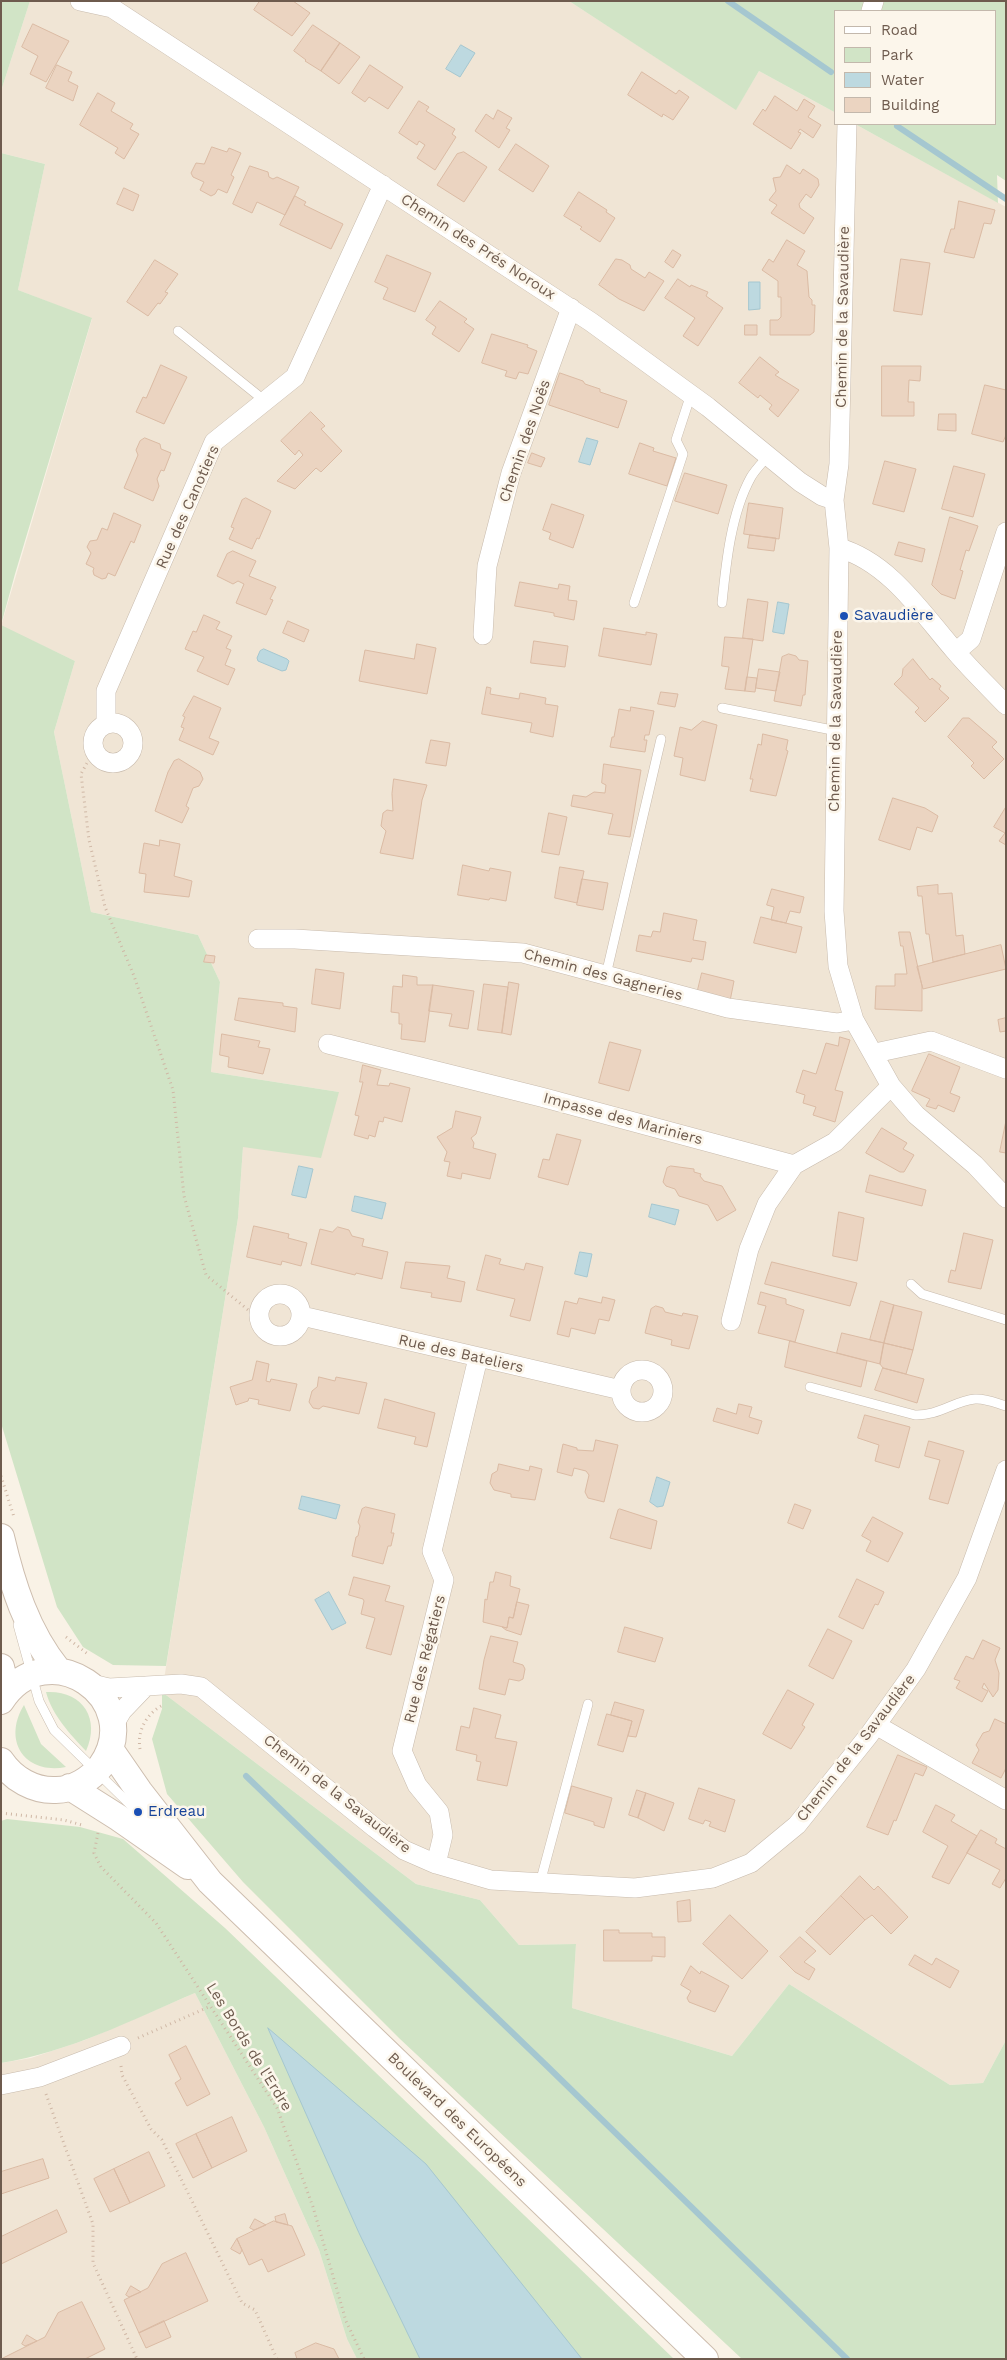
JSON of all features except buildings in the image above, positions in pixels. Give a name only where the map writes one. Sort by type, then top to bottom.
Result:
[{"type":"main road","points":[[8,1528],[13,1586],[38,1640],[58,1670]]},
{"type":"main road","points":[[1,1667],[4,1697]]},
{"type":"main road","points":[[4,1697],[18,1682],[31,1675],[58,1670],[94,1672]]},
{"type":"main road","name":"Boulevard des Européens","points":[[94,1672],[106,1702],[112,1737],[139,1791],[210,1882],[705,2359]]},
{"type":"main road","points":[[1,1761],[13,1776],[13,1787],[36,1788],[49,1791],[70,1787],[86,1780],[96,1772],[112,1737]]},
{"type":"main road","name":"Boulevard des Européens","points":[[70,1787],[119,1818],[210,1882]]},
{"type":"street","name":"Chemin des Prés Noroux","points":[[80,1],[110,5],[571,308],[691,394],[800,482],[822,496],[834,500]]},
{"type":"street","name":"Chemin de la Savaudière","points":[[847,125],[839,464],[834,500],[838,548],[834,911],[838,966],[854,1020],[891,1086],[916,1115],[975,1165],[1006,1198]]},
{"type":"street","name":"Rue des Canotiers","points":[[106,724],[106,690],[214,442],[295,377],[384,185]]},
{"type":"street","name":"Chemin des Noës","points":[[483,635],[487,566],[511,473],[571,308]]},
{"type":"street","points":[[956,652],[970,639],[1006,532]]},
{"type":"street","points":[[838,548],[853,552],[874,565],[904,592],[956,652],[1006,705]]},
{"type":"street","points":[[106,724],[123,725],[133,738],[132,752],[124,761],[109,764],[98,759],[94,750],[92,745],[96,731],[106,724]]},
{"type":"street","name":"Chemin des Gagneries","points":[[258,939],[295,939],[523,953],[728,1008],[837,1023],[854,1020]]},
{"type":"street","points":[[874,1053],[932,1041],[1006,1069]]},
{"type":"street","name":"Impasse des Mariniers","points":[[328,1044],[541,1097],[794,1165]]},
{"type":"street","points":[[731,1321],[749,1250],[767,1204],[794,1165],[835,1142],[891,1086]]},
{"type":"street","points":[[282,1292],[298,1302],[302,1316],[295,1331],[282,1337],[266,1332],[259,1320],[263,1302],[271,1295],[282,1292]]},
{"type":"street","name":"Rue des Bateliers","points":[[302,1316],[621,1390]]},
{"type":"street","name":"Rue des Régatiers","points":[[436,1864],[443,1835],[440,1812],[417,1785],[402,1751],[444,1580],[432,1551],[478,1358]]},
{"type":"street","name":"Chemin de la Savaudière","points":[[94,1672],[109,1688],[181,1684],[201,1687],[404,1850],[436,1864],[491,1880],[635,1888],[713,1878],[751,1863],[797,1825],[876,1726],[916,1670],[968,1578],[1006,1470]]},
{"type":"street","points":[[112,1737],[122,1711],[146,1686]]},
{"type":"street","points":[[876,1726],[1006,1800]]},
{"type":"street","points":[[1,2085],[40,2077],[121,2046]]},
{"type":"lane","points":[[178,331],[265,401]]},
{"type":"lane","points":[[634,603],[683,454],[676,440],[691,394]]},
{"type":"lane","points":[[722,603],[727,558],[742,496],[752,476],[768,456]]},
{"type":"lane","points":[[722,708],[837,731]]},
{"type":"lane","points":[[606,975],[661,740]]},
{"type":"lane","points":[[911,1284],[922,1294],[1006,1320]]},
{"type":"lane","points":[[810,1387],[915,1415],[931,1414],[962,1401],[978,1399],[1006,1406]]},
{"type":"lane","points":[[1,1567],[39,1701],[54,1730],[210,1882]]},
{"type":"lane","points":[[540,1882],[588,1704]]},
{"type":"path","points":[[94,750],[81,774],[90,840],[105,907],[134,976],[173,1090],[184,1196],[206,1274],[259,1320]]},
{"type":"path","points":[[1,1476],[8,1528]]},
{"type":"path","points":[[64,1635],[94,1672]]},
{"type":"path","points":[[132,1701],[146,1719]]},
{"type":"path","name":"Les Bords de l'Erdre","points":[[98,1829],[94,1853],[101,1867],[156,1923],[277,2108],[313,2207],[346,2321],[364,2359]]},
{"type":"path","points":[[211,2006],[121,2046],[122,2075],[151,2129],[162,2140],[242,2303],[255,2310],[277,2359]]},
{"type":"path","points":[[40,2077],[93,2224],[94,2263],[136,2359]]},
{"type":"shaded area","points":[[30,1],[569,1],[736,109],[759,71],[834,112],[834,125],[857,125],[1006,207],[1006,2040],[983,2083],[950,2085],[789,1984],[732,2056],[572,2008],[576,1944],[519,1945],[480,1900],[416,1884],[162,1692],[238,1218],[243,1147],[339,1092],[211,1072],[220,982],[198,935],[91,912],[54,732],[75,661],[1,626],[92,319],[18,290],[45,164],[1,153],[1,91]]},
{"type":"shaded area","points":[[195,1993],[264,2127],[319,2250],[347,2339],[357,2359],[1,2359],[1,2063],[31,2058],[85,2040]]},
{"type":"green space","points":[[1,1],[30,1],[1,91]]},
{"type":"green space","points":[[569,1],[1006,1],[1006,181],[997,175],[998,203],[857,125],[997,125],[997,10],[834,10],[834,112],[759,71],[736,110]]},
{"type":"green space","points":[[1,153],[45,164],[18,290],[92,318],[1,625]]},
{"type":"green space","points":[[1,625],[75,661],[54,732],[91,912],[198,935],[220,982],[211,1072],[339,1092],[321,1158],[243,1147],[238,1218],[166,1666],[113,1665],[83,1647],[57,1607],[1,1423]]},
{"type":"green space","points":[[46,1692],[70,1696],[85,1708],[91,1728],[86,1751],[57,1716]]},
{"type":"green space","points":[[162,1692],[416,1884],[480,1900],[519,1945],[576,1944],[572,2008],[732,2056],[789,1984],[950,2085],[983,2083],[1006,2040],[1006,2359],[742,2359],[400,2039],[243,1882],[167,1794],[152,1739],[162,1709]]},
{"type":"green space","points":[[24,1705],[41,1744],[66,1767],[52,1768],[39,1766],[21,1752],[17,1743],[16,1731],[18,1718]]},
{"type":"green space","points":[[7,1819],[80,1827],[123,1839],[225,1928],[674,2359],[357,2359],[347,2339],[319,2250],[264,2127],[195,1993],[76,2043],[26,2058],[1,2063],[1,1821]]},
{"type":"water","points":[[461,45],[475,53],[460,77],[446,69]]},
{"type":"water","points":[[749,282],[760,282],[760,309],[749,310]]},
{"type":"water","points":[[587,438],[598,441],[590,465],[579,462]]},
{"type":"water","points":[[778,602],[789,604],[784,634],[773,632]]},
{"type":"water","points":[[264,649],[287,659],[289,661],[286,670],[282,671],[258,661],[257,658],[260,651]]},
{"type":"water","points":[[299,1166],[313,1169],[306,1198],[292,1195]]},
{"type":"water","points":[[355,1196],[386,1203],[382,1219],[352,1211]]},
{"type":"water","points":[[652,1204],[679,1210],[675,1225],[649,1217]]},
{"type":"water","points":[[580,1252],[592,1254],[587,1277],[575,1274]]},
{"type":"water","points":[[657,1477],[670,1482],[663,1506],[657,1507],[650,1502]]},
{"type":"water","points":[[302,1496],[340,1505],[336,1519],[299,1509]]},
{"type":"water","points":[[329,1592],[346,1623],[332,1630],[315,1600]]},
{"type":"water","points":[[268,2028],[426,2164],[582,2359],[420,2359],[359,2233]]},
{"type":"waterway","points":[[728,1],[831,72]]},
{"type":"waterway","points":[[897,126],[1006,199]]},
{"type":"waterway","points":[[246,1776],[847,2359]]},
{"type":"place","name":"Savaudière","points":[[844,616]]},
{"type":"place","name":"Erdreau","points":[[138,1812]]}]
